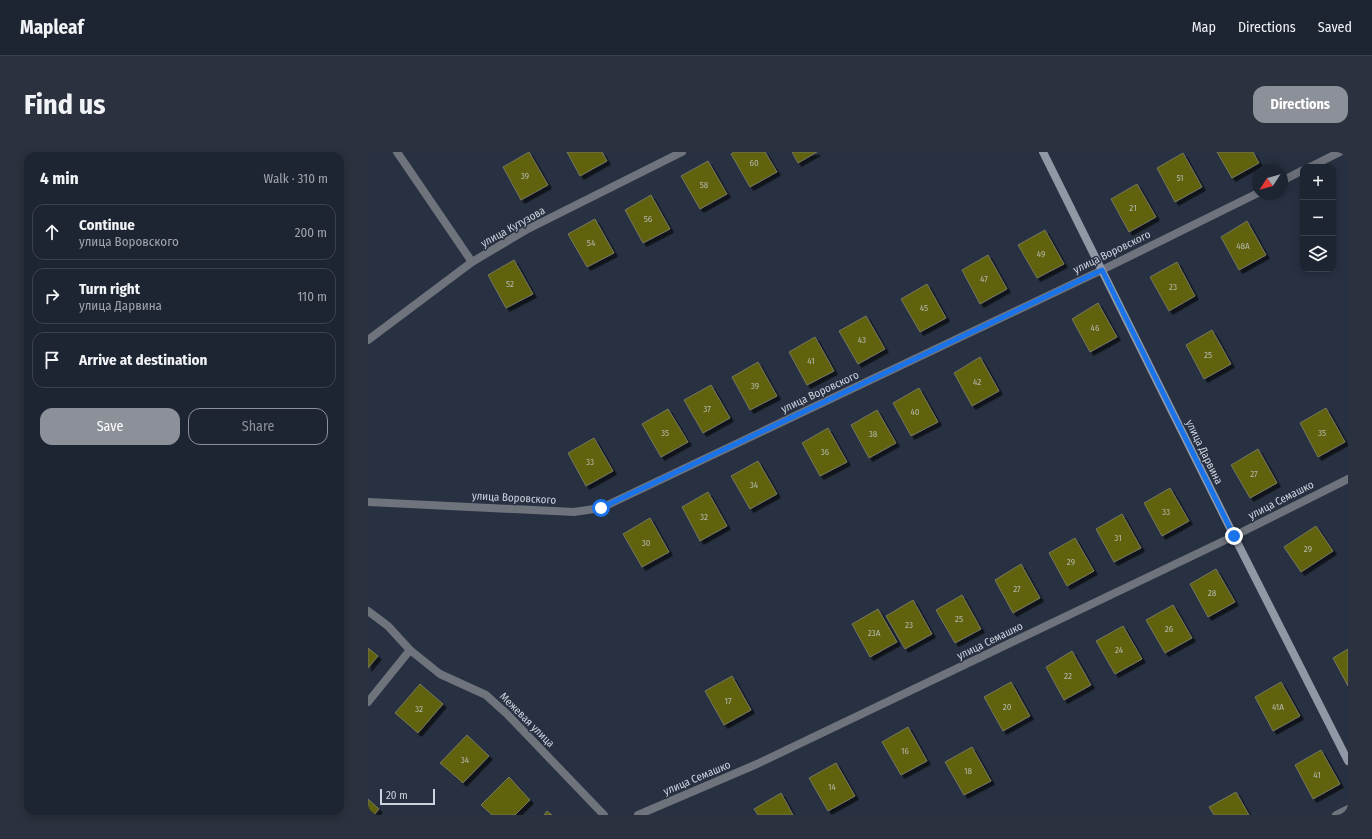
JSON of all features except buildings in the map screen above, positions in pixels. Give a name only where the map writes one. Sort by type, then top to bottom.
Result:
[{"type":"street","points":[[397,152],[472,262]]},
{"type":"street","name":"улица Кутузова","points":[[368,340],[472,262],[526,230],[682,152]]},
{"type":"street","name":"улица Дарвина","points":[[1043,152],[1348,761]]},
{"type":"street","points":[[1316,164],[1340,152]]},
{"type":"street","points":[[1288,178],[1300,172]]},
{"type":"street","name":"улица Воровского","points":[[368,502],[574,512],[601,508],[1102,270],[1252,196]]},
{"type":"street","name":"улица Семашко","points":[[638,815],[757,764],[1234,536],[1348,479]]},
{"type":"street","name":"Межевая улица","points":[[368,611],[388,626],[410,650],[440,674],[486,695],[507,714],[604,815]]},
{"type":"street","points":[[368,702],[410,650]]},
{"type":"street","points":[[1336,815],[1348,809]]},
{"type":"route","points":[[601,508],[1102,270],[1234,536]]}]
